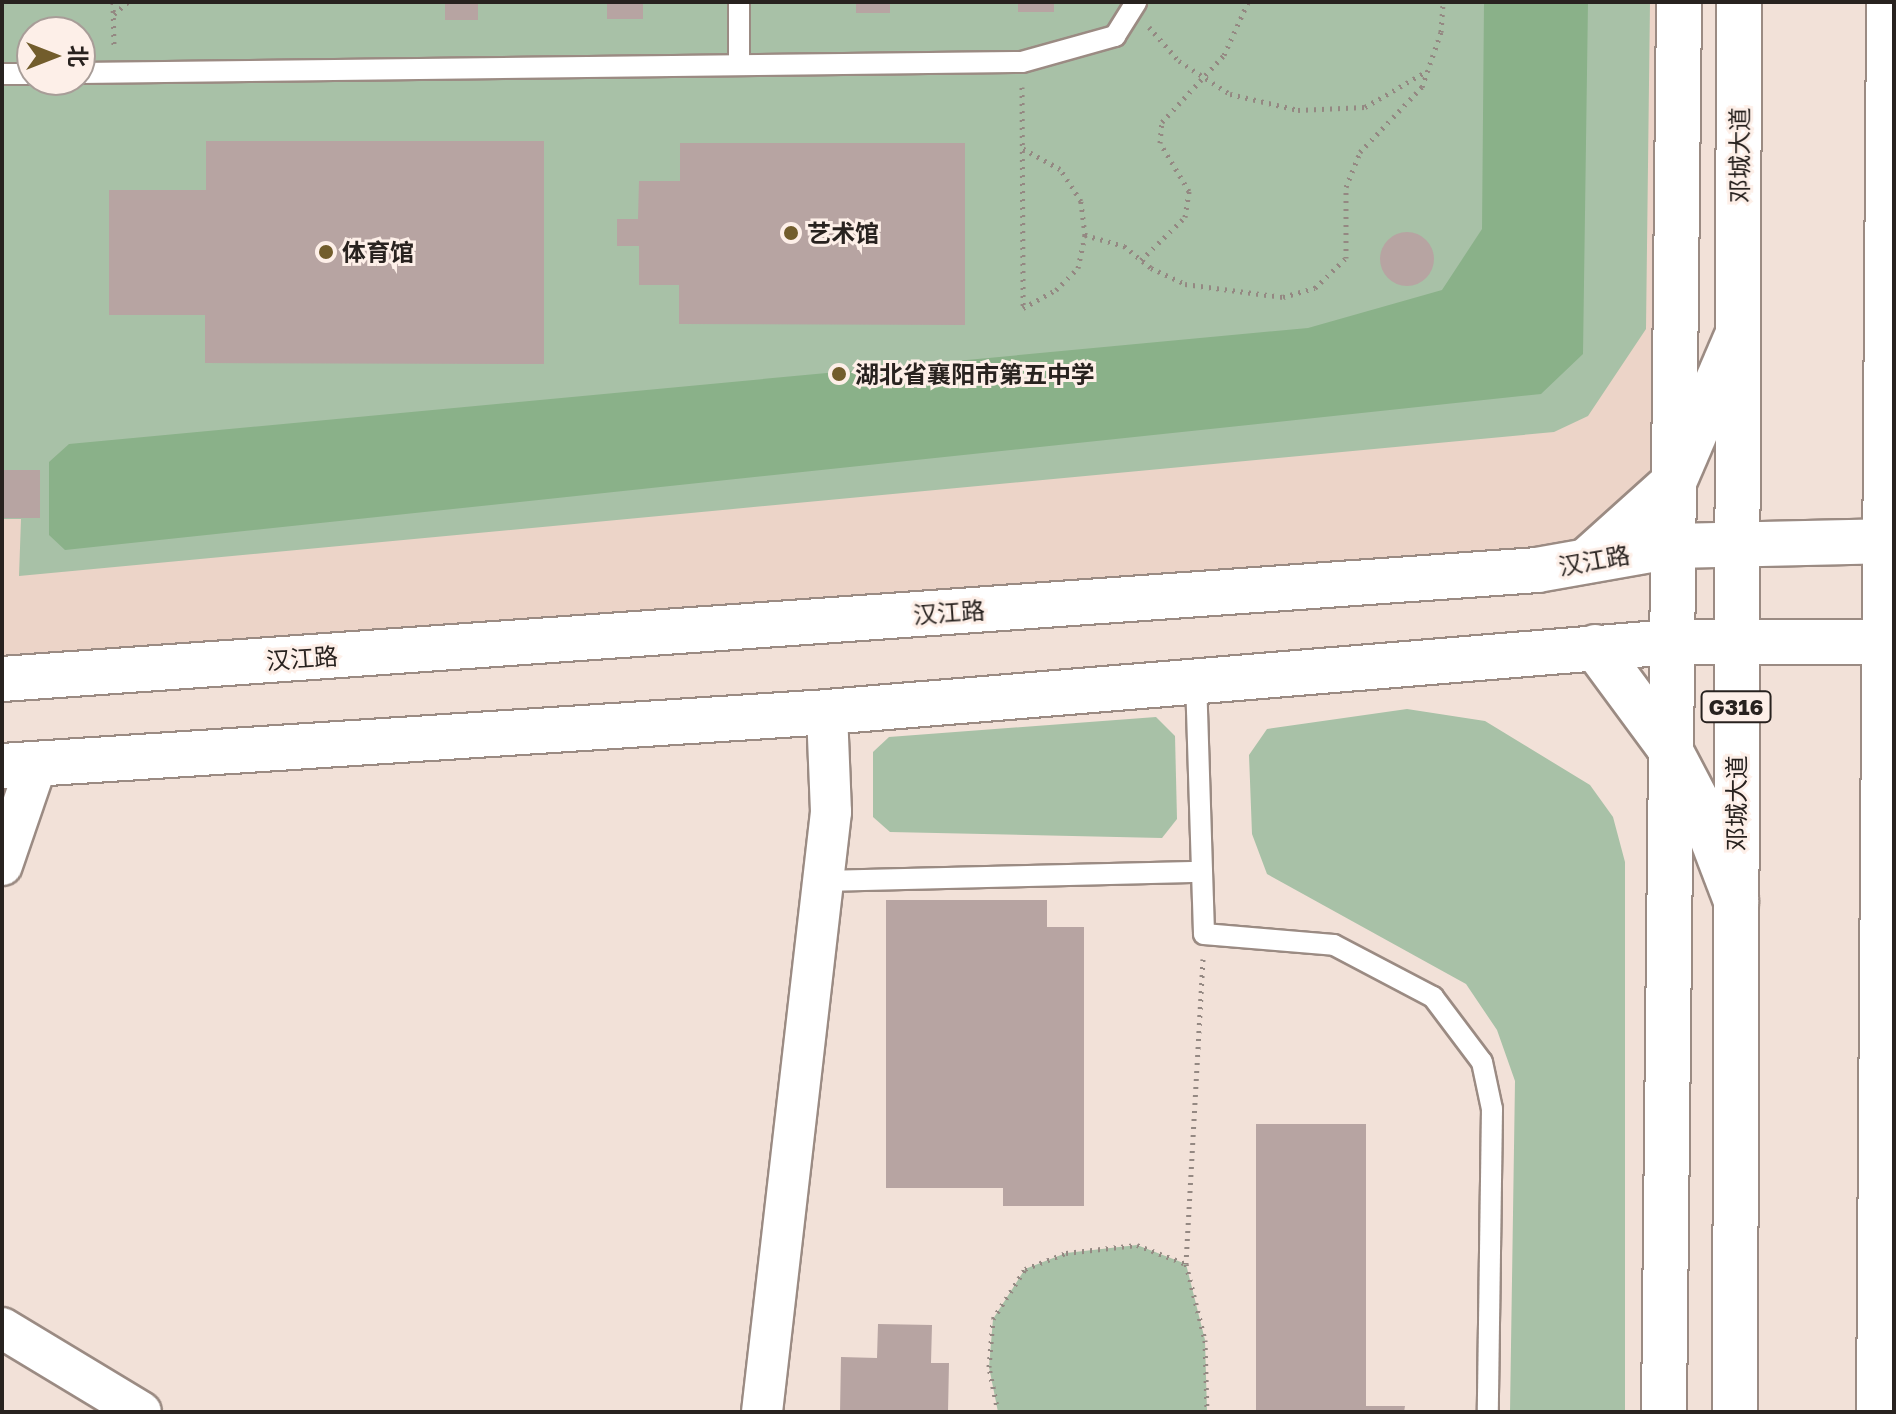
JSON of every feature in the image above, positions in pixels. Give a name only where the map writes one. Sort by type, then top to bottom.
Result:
[{"type":"main road","points":[[1664,1412],[1668,746],[1679,266],[1679,2]]},
{"type":"main road","name":"邓城大道","points":[[1735,1412],[1739,2]]},
{"type":"main road","points":[[1879,1412],[1887,901],[1889,2]]},
{"type":"main road","points":[[1679,266],[1738,265]]},
{"type":"main road","points":[[1586,561],[1674,482],[1737,336]]},
{"type":"main road","name":"汉江路","points":[[2,679],[1537,570],[1673,546],[1888,540]]},
{"type":"main road","points":[[19,764],[827,712],[1671,642],[1888,642]]},
{"type":"main road","points":[[1595,647],[1668,746],[1700,807],[1736,901]]},
{"type":"street","points":[[762,1412],[831,812],[827,712]]},
{"type":"street","points":[[2,865],[19,764]]},
{"type":"street","points":[[2,1328],[141,1412]]},
{"type":"lane","points":[[739,2],[739,65]]},
{"type":"lane","points":[[96,73],[1022,62],[1115,36],[1134,5]]},
{"type":"lane","points":[[1196,679],[1204,934],[1334,945],[1433,997],[1482,1062],[1492,1109],[1488,1412]]},
{"type":"lane","points":[[823,881],[1202,872]]},
{"type":"path","points":[[113,2],[114,73]]},
{"type":"path","points":[[113,15],[128,2]]},
{"type":"path","points":[[1141,260],[1185,217],[1189,191],[1160,143],[1162,122],[1224,55],[1248,2]]},
{"type":"path","points":[[1085,235],[1124,246],[1141,260],[1185,284],[1283,297],[1315,288],[1346,258],[1346,187],[1360,152],[1422,87],[1441,32],[1443,2]]},
{"type":"path","points":[[1134,5],[1179,61],[1230,94],[1298,110],[1365,107],[1428,70]]},
{"type":"path","points":[[1022,62],[1022,148],[1023,308],[1056,290],[1078,268],[1085,235],[1081,201],[1060,169],[1022,148]]},
{"type":"path","points":[[1204,934],[1186,1264],[1205,1340],[1207,1412]]},
{"type":"path","points":[[998,1412],[989,1367],[993,1319],[1025,1269],[1066,1253],[1137,1245],[1186,1264]]},
{"type":"shaded area","name":"湖北省襄阳市第五中学","points":[[2,2],[1678,2],[1674,482],[1537,570],[2,679]]},
{"type":"green space","name":"湖北省襄阳市第五中学","points":[[2,2],[1650,2],[1646,329],[1588,416],[1554,432],[19,576],[21,519],[2,519]]},
{"type":"green space","points":[[1484,2],[1588,2],[1583,354],[1541,394],[65,550],[49,535],[49,462],[69,444],[1308,328],[1442,290],[1482,229]]},
{"type":"green space","points":[[1407,709],[1485,721],[1590,785],[1613,817],[1625,862],[1625,1412],[1510,1412],[1515,1081],[1497,1030],[1466,984],[1267,874],[1252,834],[1249,755],[1267,729]]},
{"type":"green space","points":[[1156,717],[1175,736],[1177,819],[1162,838],[890,832],[873,817],[873,752],[889,737]]},
{"type":"green space","points":[[1137,1245],[1186,1264],[1205,1340],[1207,1412],[998,1412],[989,1367],[993,1319],[1025,1269],[1066,1253]]},
{"type":"building","points":[[445,2],[478,2],[478,20],[445,20]]},
{"type":"building","points":[[607,2],[643,2],[643,19],[607,19]]},
{"type":"building","points":[[856,2],[890,2],[890,13],[856,13]]},
{"type":"building","points":[[1018,2],[1054,2],[1054,12],[1018,12]]},
{"type":"building","name":"体育馆","points":[[206,141],[544,141],[544,364],[205,363],[205,315],[109,315],[109,190],[206,190]]},
{"type":"building","name":"艺术馆","points":[[680,143],[965,143],[965,325],[679,324],[679,285],[639,285],[639,246],[617,246],[617,219],[638,219],[639,181],[680,181]]},
{"type":"building","points":[[1407,232],[1426,240],[1434,259],[1426,278],[1407,286],[1388,278],[1380,259],[1388,240]]},
{"type":"building","points":[[2,470],[40,470],[40,518],[2,518]]},
{"type":"building","points":[[886,900],[1047,900],[1047,927],[1084,927],[1084,1206],[1003,1206],[1003,1188],[886,1188]]},
{"type":"building","points":[[1256,1124],[1366,1124],[1366,1406],[1405,1406],[1404,1412],[1256,1412]]},
{"type":"building","points":[[878,1324],[932,1325],[931,1363],[949,1363],[948,1412],[840,1412],[841,1357],[877,1358]]},
{"type":"place","name":"艺术馆","points":[[791,233]]},
{"type":"place","name":"体育馆","points":[[326,252]]},
{"type":"place","name":"湖北省襄阳市第五中学","points":[[839,374]]}]
